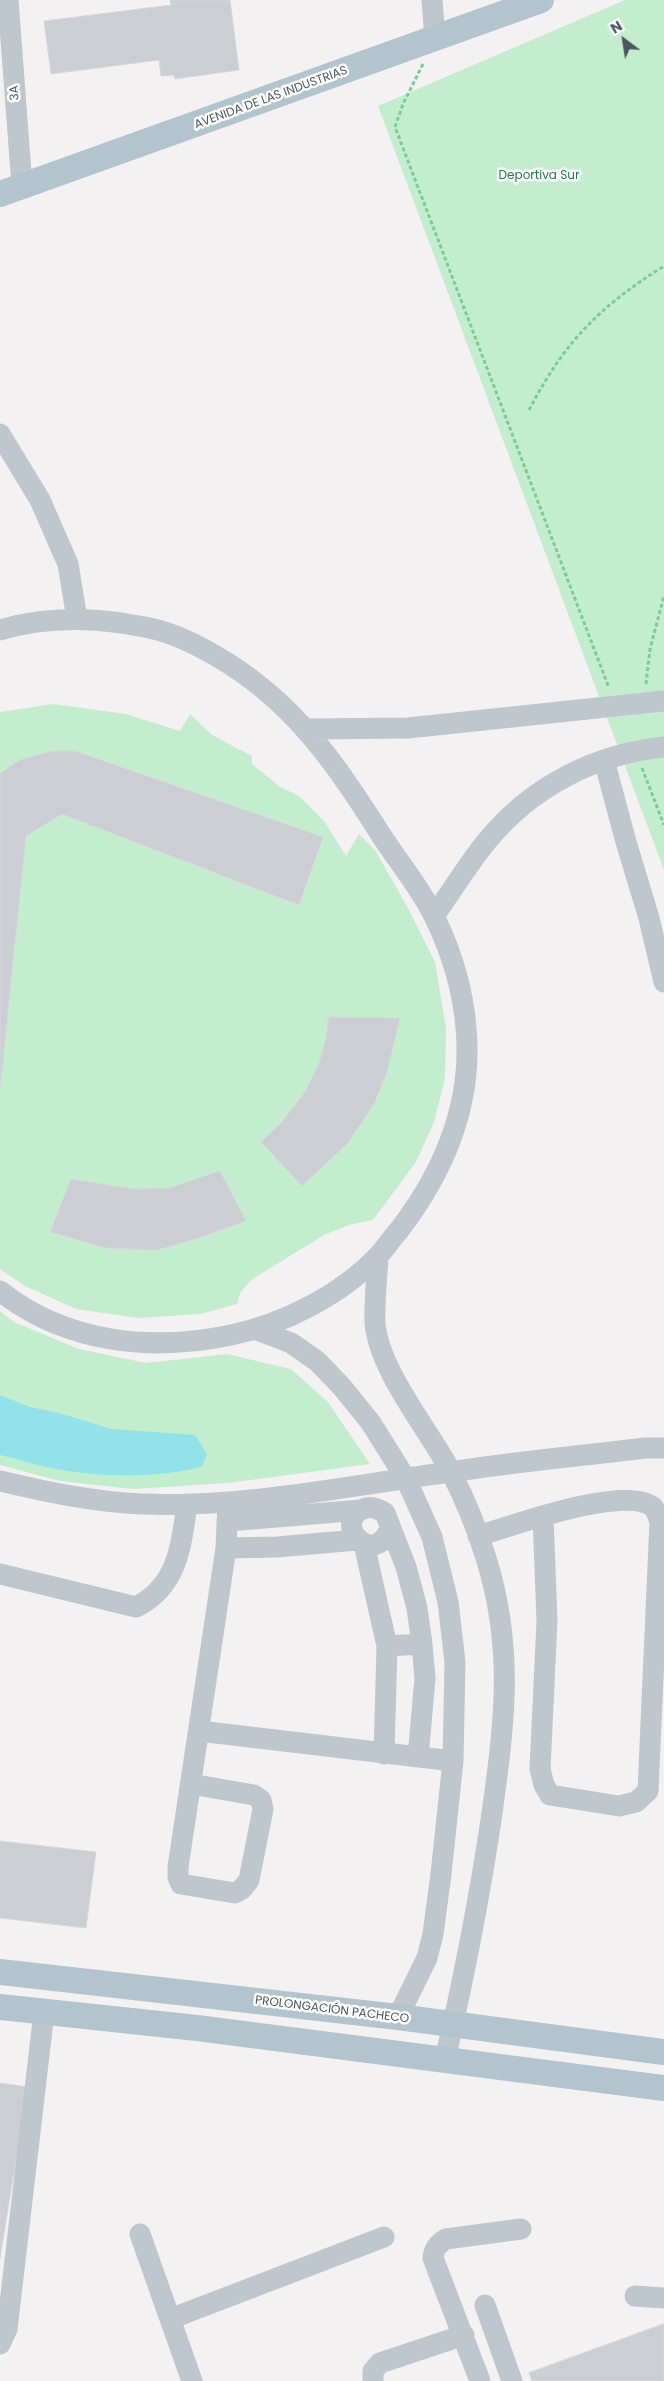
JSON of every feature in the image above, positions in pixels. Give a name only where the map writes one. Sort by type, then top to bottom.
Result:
[{"type":"main road","name":"AVENIDA DE LAS INDUSTRIAS","points":[[11,190],[541,0]]},
{"type":"main road","name":"PROLONGACIÓN PACHECO","points":[[0,1972],[398,2017],[664,2052]]},
{"type":"main road","points":[[0,2007],[206,2029],[664,2088]]},
{"type":"street","name":"3A","points":[[8,0],[11,190]]},
{"type":"street","points":[[432,0],[435,39]]},
{"type":"street","points":[[0,434],[40,500],[68,564],[77,619]]},
{"type":"street","points":[[0,630],[27,623],[60,619],[96,620],[156,629],[200,646],[238,668],[276,698],[306,729],[348,783],[434,916],[458,981],[466,1029],[466,1073],[460,1110],[449,1146],[432,1182],[378,1256],[344,1284],[308,1306],[257,1330],[205,1341],[126,1342],[90,1336],[47,1320],[13,1301],[0,1291]]},
{"type":"street","points":[[306,729],[408,728],[656,702]]},
{"type":"street","points":[[434,916],[487,841],[521,805],[553,781],[604,760],[635,750],[664,747]]},
{"type":"street","points":[[604,760],[649,918],[664,982]]},
{"type":"street","points":[[378,1256],[376,1324],[386,1361],[414,1412],[451,1472],[478,1536],[486,1559],[501,1622],[506,1673],[503,1730],[479,1902],[445,2060]]},
{"type":"street","points":[[257,1330],[291,1343],[316,1361],[371,1423],[406,1479],[432,1537],[448,1602],[455,1662],[453,1762],[433,1934],[427,1958],[398,2017]]},
{"type":"street","points":[[228,1511],[249,1501],[451,1472],[645,1448],[664,1448]]},
{"type":"street","points":[[0,1481],[46,1492],[100,1501],[141,1504],[187,1504],[278,1517],[361,1510],[369,1507],[377,1508],[384,1513],[406,1567],[417,1608],[425,1678],[418,1757]]},
{"type":"street","points":[[478,1536],[543,1516],[589,1503],[638,1500],[653,1508],[660,1521],[648,1791],[636,1802],[619,1806],[550,1794],[544,1785],[540,1769],[547,1621],[543,1516]]},
{"type":"street","points":[[0,1574],[136,1607],[148,1599],[169,1579],[181,1546],[187,1504]]},
{"type":"street","points":[[361,1510],[354,1516],[352,1532],[361,1542],[387,1646],[384,1754]]},
{"type":"street","points":[[191,1784],[254,1794],[261,1800],[264,1809],[249,1880],[242,1889],[235,1893],[181,1884],[178,1877],[191,1784],[226,1548],[228,1511]]},
{"type":"street","points":[[277,1547],[271,1542],[268,1528],[278,1517]]},
{"type":"street","points":[[226,1548],[380,1542],[385,1539],[390,1528]]},
{"type":"street","points":[[387,1646],[422,1644]]},
{"type":"street","points":[[199,1731],[453,1762]]},
{"type":"street","points":[[0,2344],[7,2328],[44,2012]]},
{"type":"street","points":[[477,2380],[464,2335],[434,2258],[438,2244],[446,2239],[521,2229]]},
{"type":"street","points":[[140,2234],[192,2381]]},
{"type":"street","points":[[170,2319],[384,2237]]},
{"type":"street","points":[[635,2296],[664,2298]]},
{"type":"street","points":[[485,2305],[512,2381]]},
{"type":"street","points":[[373,2381],[373,2371],[380,2363],[464,2335]]},
{"type":"path","points":[[435,39],[403,104],[395,127],[616,706]]},
{"type":"path","points":[[529,410],[546,377],[596,316],[627,290],[664,266]]},
{"type":"path","points":[[656,702],[646,682],[650,648],[664,596]]},
{"type":"path","points":[[635,750],[664,825]]},
{"type":"green space","name":"Deportiva Sur","points":[[625,0],[664,0],[664,870],[378,106]]},
{"type":"green space","points":[[53,704],[126,714],[180,731],[190,714],[212,735],[252,756],[252,764],[279,786],[299,796],[324,821],[346,856],[359,834],[375,850],[408,908],[435,962],[446,1029],[445,1079],[434,1122],[416,1162],[373,1220],[349,1225],[324,1235],[251,1280],[240,1293],[237,1304],[201,1314],[138,1318],[76,1309],[25,1286],[0,1269],[0,712]]},
{"type":"green space","points":[[0,1311],[14,1322],[79,1349],[146,1363],[227,1354],[291,1369],[328,1402],[370,1464],[228,1483],[133,1489],[60,1481],[0,1465]]},
{"type":"water","points":[[0,1395],[30,1407],[59,1413],[112,1429],[195,1435],[207,1454],[202,1467],[184,1471],[129,1476],[74,1472],[0,1455]]},
{"type":"building","points":[[170,0],[230,0],[239,70],[175,79],[174,75],[161,76],[159,60],[51,74],[44,21],[171,5]]},
{"type":"building","points":[[52,751],[75,751],[323,837],[299,905],[62,814],[26,836],[0,1090],[0,773],[20,760]]},
{"type":"building","points":[[329,1017],[400,1018],[387,1072],[374,1104],[347,1144],[302,1186],[261,1142],[281,1123],[305,1092],[319,1063],[326,1038]]},
{"type":"building","points":[[220,1171],[246,1221],[199,1238],[157,1250],[106,1248],[50,1232],[71,1179],[135,1189],[169,1188]]},
{"type":"building","points":[[0,1841],[96,1852],[86,1928],[0,1918]]},
{"type":"building","points":[[0,2083],[28,2087],[0,2258]]},
{"type":"building","points":[[664,2324],[664,2381],[532,2381],[529,2373]]}]
